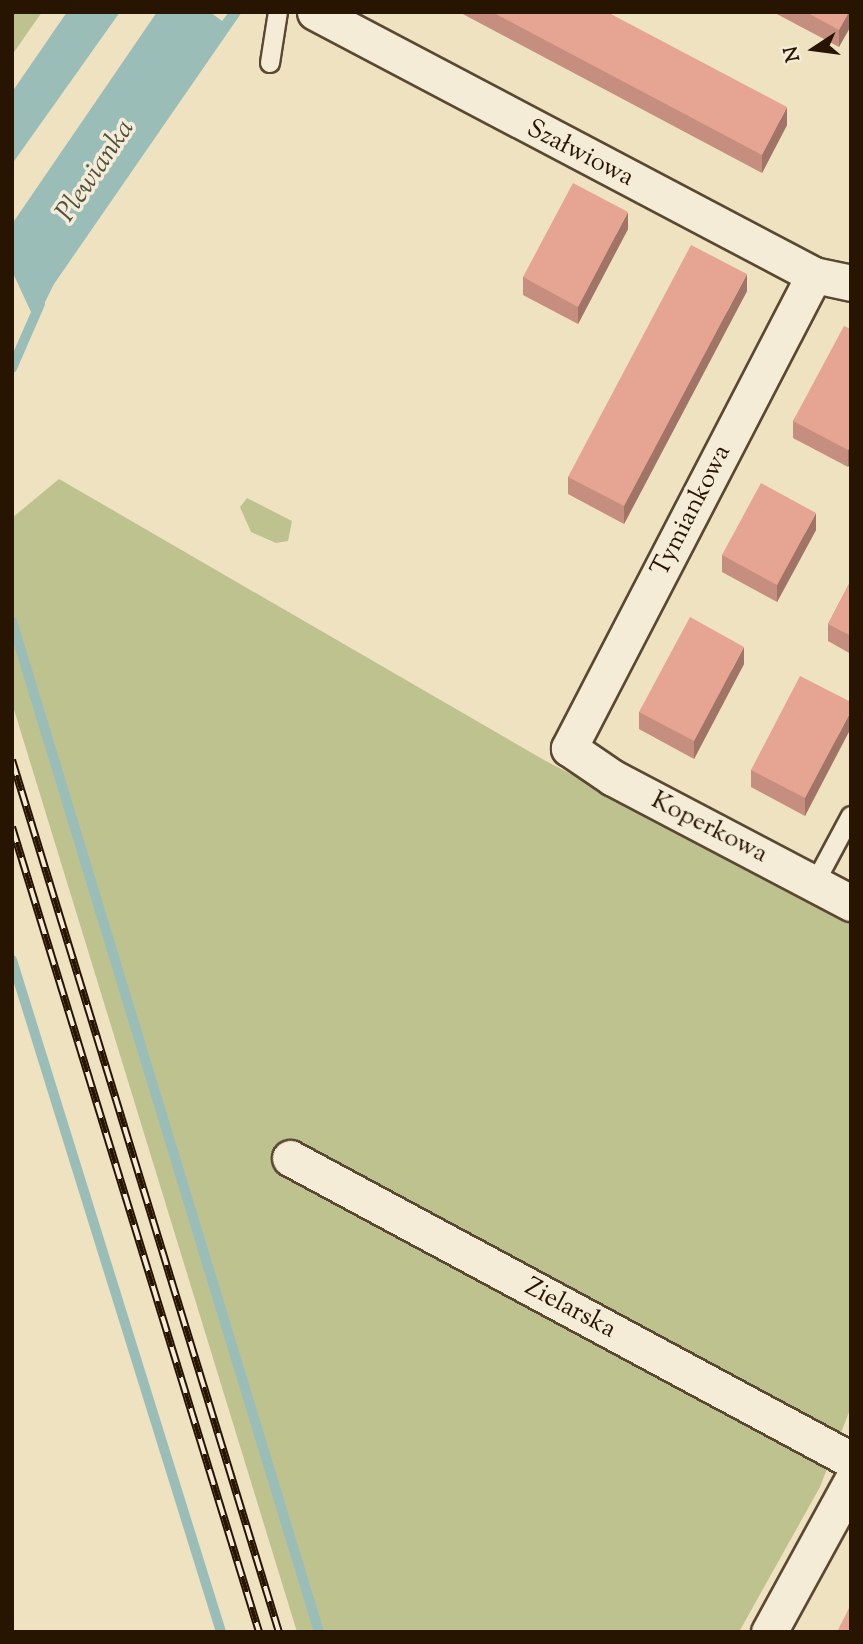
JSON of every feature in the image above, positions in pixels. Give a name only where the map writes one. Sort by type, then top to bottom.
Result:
[{"type":"street","name":"Szałwiowa","points":[[315,12],[814,275],[851,283]]},
{"type":"street","name":"Tymiankowa","points":[[569,748],[814,275]]},
{"type":"street","name":"Koperkowa","points":[[569,748],[612,778],[851,903]]},
{"type":"street","name":"Zielarska","points":[[290,1158],[851,1460]]},
{"type":"street","points":[[769,1632],[841,1525],[851,1482]]},
{"type":"lane","points":[[270,62],[278,12]]},
{"type":"lane","points":[[816,883],[851,816]]},
{"type":"green space","points":[[12,12],[42,12],[12,55]]},
{"type":"green space","points":[[59,479],[544,760],[851,920],[851,1407],[820,1487],[739,1632],[297,1632],[12,703],[12,518]]},
{"type":"green space","points":[[247,498],[292,521],[288,541],[276,543],[251,532],[240,507]]},
{"type":"water","points":[[67,12],[120,12],[12,164],[12,92]]},
{"type":"water","points":[[157,12],[210,12],[222,21],[229,12],[242,12],[54,284],[38,316],[31,312],[12,271],[12,224]]},
{"type":"building","points":[[492,12],[607,12],[787,107],[762,155]]},
{"type":"building","points":[[806,12],[849,12],[839,30]]},
{"type":"building","points":[[573,183],[628,212],[578,307],[523,277]]},
{"type":"building","points":[[691,245],[747,274],[624,506],[568,477]]},
{"type":"building","points":[[844,326],[851,329],[851,445],[848,450],[793,421]]},
{"type":"building","points":[[761,483],[816,513],[777,585],[722,555]]},
{"type":"building","points":[[851,580],[851,636],[828,624]]},
{"type":"building","points":[[690,617],[744,647],[694,741],[639,712]]},
{"type":"building","points":[[800,676],[851,702],[851,711],[805,798],[751,770]]},
{"type":"building","points":[[851,1604],[851,1632],[837,1632]]},
{"type":"waterway","name":"Plewianka","points":[[12,368],[40,304]]},
{"type":"waterway","points":[[12,621],[319,1632]]},
{"type":"waterway","points":[[12,960],[221,1632]]},
{"type":"railway","points":[[12,760],[279,1632]]},
{"type":"railway","points":[[12,827],[259,1632]]}]
